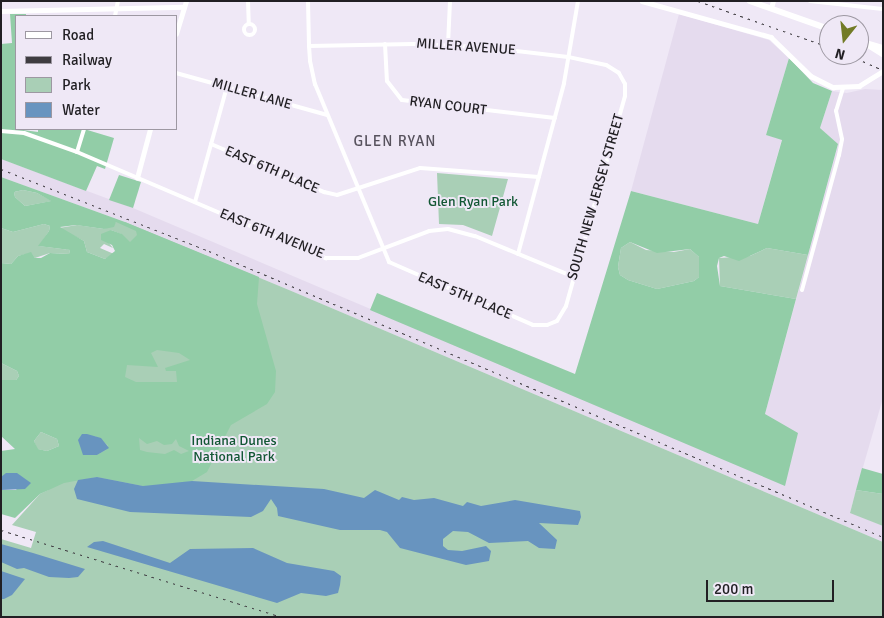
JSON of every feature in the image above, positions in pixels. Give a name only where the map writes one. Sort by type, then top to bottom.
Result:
[{"type":"main road","points":[[750,1],[819,25]]},
{"type":"main road","points":[[869,44],[883,48]]},
{"type":"main road","points":[[869,45],[883,54]]},
{"type":"street","points":[[115,15],[118,1]]},
{"type":"street","points":[[248,1],[249,24]]},
{"type":"street","name":"EAST 5TH PLACE","points":[[308,1],[309,46],[314,84],[389,262],[527,323],[542,326],[557,320]]},
{"type":"street","points":[[448,45],[450,1]]},
{"type":"street","points":[[518,254],[555,118],[578,1]]},
{"type":"street","points":[[642,1],[771,37],[814,78],[843,88],[865,83],[883,71]]},
{"type":"street","points":[[771,8],[773,1]]},
{"type":"street","points":[[810,1],[883,9]]},
{"type":"street","points":[[1,11],[185,4],[178,27]]},
{"type":"street","name":"RYAN COURT","points":[[385,44],[387,80],[402,100],[555,118]]},
{"type":"street","name":"MILLER AVENUE","points":[[309,46],[448,45],[568,57],[606,65],[620,72]]},
{"type":"street","name":"SOUTH NEW JERSEY STREET","points":[[557,320],[564,311],[625,96],[625,84],[620,72]]},
{"type":"street","name":"MILLER LANE","points":[[178,74],[327,115]]},
{"type":"street","points":[[195,202],[227,87]]},
{"type":"street","points":[[802,290],[839,156],[842,139],[836,111],[843,88]]},
{"type":"street","points":[[77,152],[84,130]]},
{"type":"street","points":[[137,178],[150,130]]},
{"type":"street","name":"EAST 6TH AVENUE","points":[[1,131],[24,133],[77,152],[326,258],[350,259],[429,231],[448,229],[466,232],[574,277]]},
{"type":"street","name":"EAST 6TH PLACE","points":[[211,144],[324,192],[344,194],[398,173],[430,167],[539,176]]},
{"type":"shaded area","points":[[679,14],[769,40],[789,58],[766,135],[782,139],[758,224],[631,191]]},
{"type":"shaded area","points":[[865,89],[883,90],[883,398],[850,512],[883,526],[883,542],[125,222],[1,177],[1,159],[133,208],[785,485],[765,414],[838,145],[820,128],[832,91],[847,93]]},
{"type":"green space","points":[[10,14],[26,14],[15,15],[15,130],[38,132],[38,130],[87,130],[114,138],[105,169],[97,166],[86,191],[1,159],[1,44],[12,43]]},
{"type":"green space","points":[[789,58],[813,83],[832,91],[820,128],[838,144],[808,255],[767,248],[739,261],[724,256],[719,258],[717,266],[720,286],[796,299],[765,414],[798,433],[785,486],[370,310],[377,293],[575,374],[631,191],[758,224],[782,140],[766,135]],"holes":[[[630,242],[657,253],[690,249],[699,257],[699,277],[694,281],[657,289],[628,280],[620,275],[618,267],[621,248]]]},
{"type":"green space","name":"Glen Ryan Park","points":[[437,173],[508,179],[492,236],[463,225],[439,224]]},
{"type":"green space","points":[[119,175],[141,182],[133,208],[109,200]]},
{"type":"green space","points":[[1,177],[125,222],[259,277],[257,304],[276,371],[275,392],[267,404],[231,425],[207,472],[192,481],[166,486],[143,486],[97,477],[64,483],[40,494],[15,518],[1,514],[1,490],[17,490],[1,477],[1,451],[15,449],[1,436],[1,380],[16,380],[19,376],[17,371],[1,363],[1,263],[11,264],[18,256],[31,252],[35,258],[41,258],[50,253],[69,254],[70,250],[38,246],[49,231],[50,226],[44,224],[13,232],[1,228]],"holes":[[[23,190],[37,193],[51,201],[25,206],[15,197],[14,192]],[[116,222],[136,231],[137,235],[130,242],[122,234],[111,230],[101,234],[101,240],[112,245],[115,251],[105,259],[87,252],[84,241],[60,227],[76,225],[104,229],[114,227]],[[157,350],[179,353],[190,360],[165,368],[166,371],[176,371],[177,382],[136,382],[125,377],[127,365],[158,367],[151,353]],[[41,432],[57,439],[59,446],[47,451],[38,449],[34,441]],[[95,436],[108,445],[106,450],[97,455],[83,455]],[[139,438],[147,444],[157,441],[164,445],[172,444],[176,439],[179,446],[189,451],[181,454],[174,450],[165,454],[140,450]]]},
{"type":"green space","points":[[23,190],[37,193],[52,201],[25,206],[15,197],[14,192]]},
{"type":"green space","name":"Indiana Dunes National Park","points":[[116,222],[125,222],[289,290],[883,542],[883,617],[1,617],[1,539],[31,548],[36,532],[12,525],[40,494],[48,490],[121,234],[111,230],[108,242],[113,248],[104,244],[100,248],[114,254],[105,259],[87,252],[84,241],[59,228],[77,225],[104,229]]},
{"type":"green space","points":[[44,224],[50,226],[49,231],[39,246],[70,250],[69,254],[50,253],[35,258],[31,253],[18,256],[11,264],[1,263],[1,228],[13,232]]},
{"type":"green space","points":[[630,242],[646,250],[674,252],[690,249],[699,257],[699,277],[694,281],[657,289],[628,280],[620,275],[618,267],[621,248]]},
{"type":"green space","points":[[767,248],[808,255],[796,299],[720,286],[719,258],[750,256]]},
{"type":"green space","points":[[1,363],[17,371],[19,376],[16,380],[1,380]]},
{"type":"green space","points":[[41,432],[57,439],[59,446],[47,451],[37,449],[34,441]]},
{"type":"green space","points":[[862,468],[883,474],[883,494],[856,490]]},
{"type":"green space","points":[[856,490],[883,494],[883,526],[850,513]]},
{"type":"water","points":[[82,434],[101,438],[109,448],[97,455],[83,455],[78,440]]},
{"type":"water","points":[[6,473],[17,473],[31,483],[25,489],[1,490],[1,477]]},
{"type":"water","points":[[97,477],[143,486],[192,481],[324,489],[364,498],[375,490],[399,500],[402,497],[414,500],[434,498],[463,506],[467,502],[481,506],[515,500],[580,511],[581,517],[578,525],[539,523],[557,540],[555,549],[539,548],[528,541],[489,543],[468,532],[453,531],[443,539],[443,546],[448,550],[462,551],[486,546],[491,551],[489,561],[466,565],[400,548],[387,532],[380,530],[340,530],[278,516],[277,508],[271,499],[263,511],[251,517],[130,512],[77,499],[74,489],[78,480]]},
{"type":"water","points":[[103,541],[170,563],[190,549],[253,548],[287,563],[334,571],[341,576],[340,585],[338,593],[326,596],[301,593],[277,603],[87,547],[94,542]]},
{"type":"water","points":[[1,544],[85,569],[78,577],[69,578],[49,577],[24,568],[17,569],[1,562]]},
{"type":"water","points":[[1,571],[25,579],[12,595],[4,599],[1,599]]},
{"type":"railway","points":[[698,1],[819,43]]},
{"type":"railway","points":[[869,64],[883,70]]},
{"type":"railway","points":[[1,169],[209,251],[883,537]]},
{"type":"railway","points":[[1,530],[282,617]]},
{"type":"district","name":"GLEN RYAN","points":[[395,142]]}]
